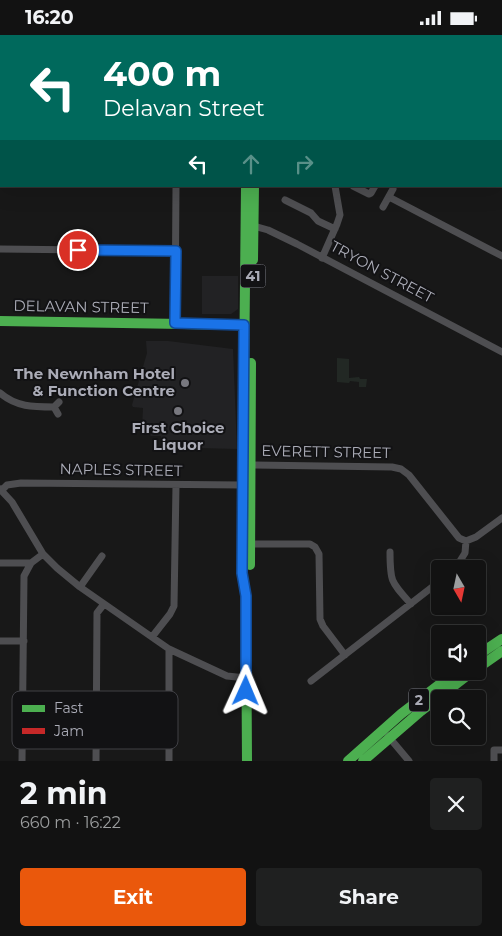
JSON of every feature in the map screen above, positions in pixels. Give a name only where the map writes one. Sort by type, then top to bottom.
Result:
[{"type":"main road","name":"41","points":[[246,187],[250,227]]},
{"type":"main road","name":"41","points":[[247,761],[246,596],[242,573],[246,544],[250,227],[254,187]]},
{"type":"main road","name":"DELAVAN STREET","points":[[0,321],[248,325]]},
{"type":"main road","name":"41","points":[[246,544],[242,485],[247,465]]},
{"type":"main road","points":[[486,650],[502,639]]},
{"type":"main road","points":[[486,662],[502,651]]},
{"type":"main road","name":"2","points":[[363,761],[386,734],[447,680]]},
{"type":"main road","name":"2","points":[[348,761],[461,680]]},
{"type":"main road","name":"41","points":[[243,761],[246,746]]},
{"type":"street","points":[[175,323],[176,187]]},
{"type":"street","points":[[322,257],[340,215],[334,187]]},
{"type":"street","points":[[355,187],[369,194],[374,187]]},
{"type":"street","points":[[384,207],[393,189]]},
{"type":"street","points":[[389,197],[502,256]]},
{"type":"street","points":[[285,200],[311,213],[318,221],[335,229]]},
{"type":"street","name":"TRYON STREET","points":[[250,227],[268,230],[502,352]]},
{"type":"street","points":[[0,249],[176,251]]},
{"type":"street","points":[[0,393],[13,402],[22,405],[57,408]]},
{"type":"street","name":"EVERETT STREET","points":[[247,465],[392,467],[401,469],[409,475],[459,538],[466,541]]},
{"type":"street","name":"NAPLES STREET","points":[[1,489],[6,485],[21,483],[242,485]]},
{"type":"street","points":[[152,637],[170,615],[174,606],[176,485]]},
{"type":"street","points":[[1,489],[12,502],[43,554],[80,587],[169,649],[227,676],[246,678]]},
{"type":"street","points":[[461,560],[465,553],[466,541],[472,539],[502,518]]},
{"type":"street","points":[[246,544],[310,544],[315,547],[319,554],[320,619],[323,626],[345,655]]},
{"type":"street","points":[[390,552],[391,578],[410,604]]},
{"type":"street","points":[[23,691],[24,576],[31,563],[43,554]]},
{"type":"street","points":[[80,587],[102,556]]},
{"type":"street","points":[[0,563],[31,563]]},
{"type":"street","points":[[312,681],[431,588]]},
{"type":"street","points":[[97,691],[98,613],[104,604]]},
{"type":"street","points":[[0,641],[24,641]]},
{"type":"street","points":[[169,649],[169,691]]},
{"type":"street","points":[[386,734],[409,761]]},
{"type":"street","points":[[494,761],[494,750],[502,750]]},
{"type":"shaded area","points":[[202,276],[238,276],[238,309],[231,314],[202,314]]},
{"type":"shaded area","points":[[146,341],[168,341],[233,349],[237,449],[162,447],[161,436],[151,436],[142,428],[143,408],[133,407],[132,405],[147,353]]},
{"type":"shaded area","points":[[337,358],[349,359],[349,378],[359,377],[360,379],[367,379],[366,387],[359,387],[359,382],[337,382]]},
{"type":"traffic: fast","points":[[246,187],[242,573],[246,596],[247,761]]},
{"type":"traffic: fast","points":[[253,260],[254,187]]},
{"type":"traffic: fast","points":[[0,321],[244,325]]},
{"type":"traffic: fast","points":[[250,565],[251,363]]},
{"type":"traffic: fast","points":[[486,650],[502,639]]},
{"type":"traffic: fast","points":[[486,662],[502,651]]},
{"type":"traffic: fast","points":[[348,761],[401,714],[445,680]]},
{"type":"traffic: fast","points":[[363,761],[421,711],[461,680]]},
{"type":"place","name":"The Newnham Hotel & Function Centre","points":[[185,383]]},
{"type":"place","name":"First Choice Liquor","points":[[178,411]]},
{"type":"route","points":[[78,250],[176,251],[175,323],[244,325],[242,573],[246,596],[246,691]]}]
